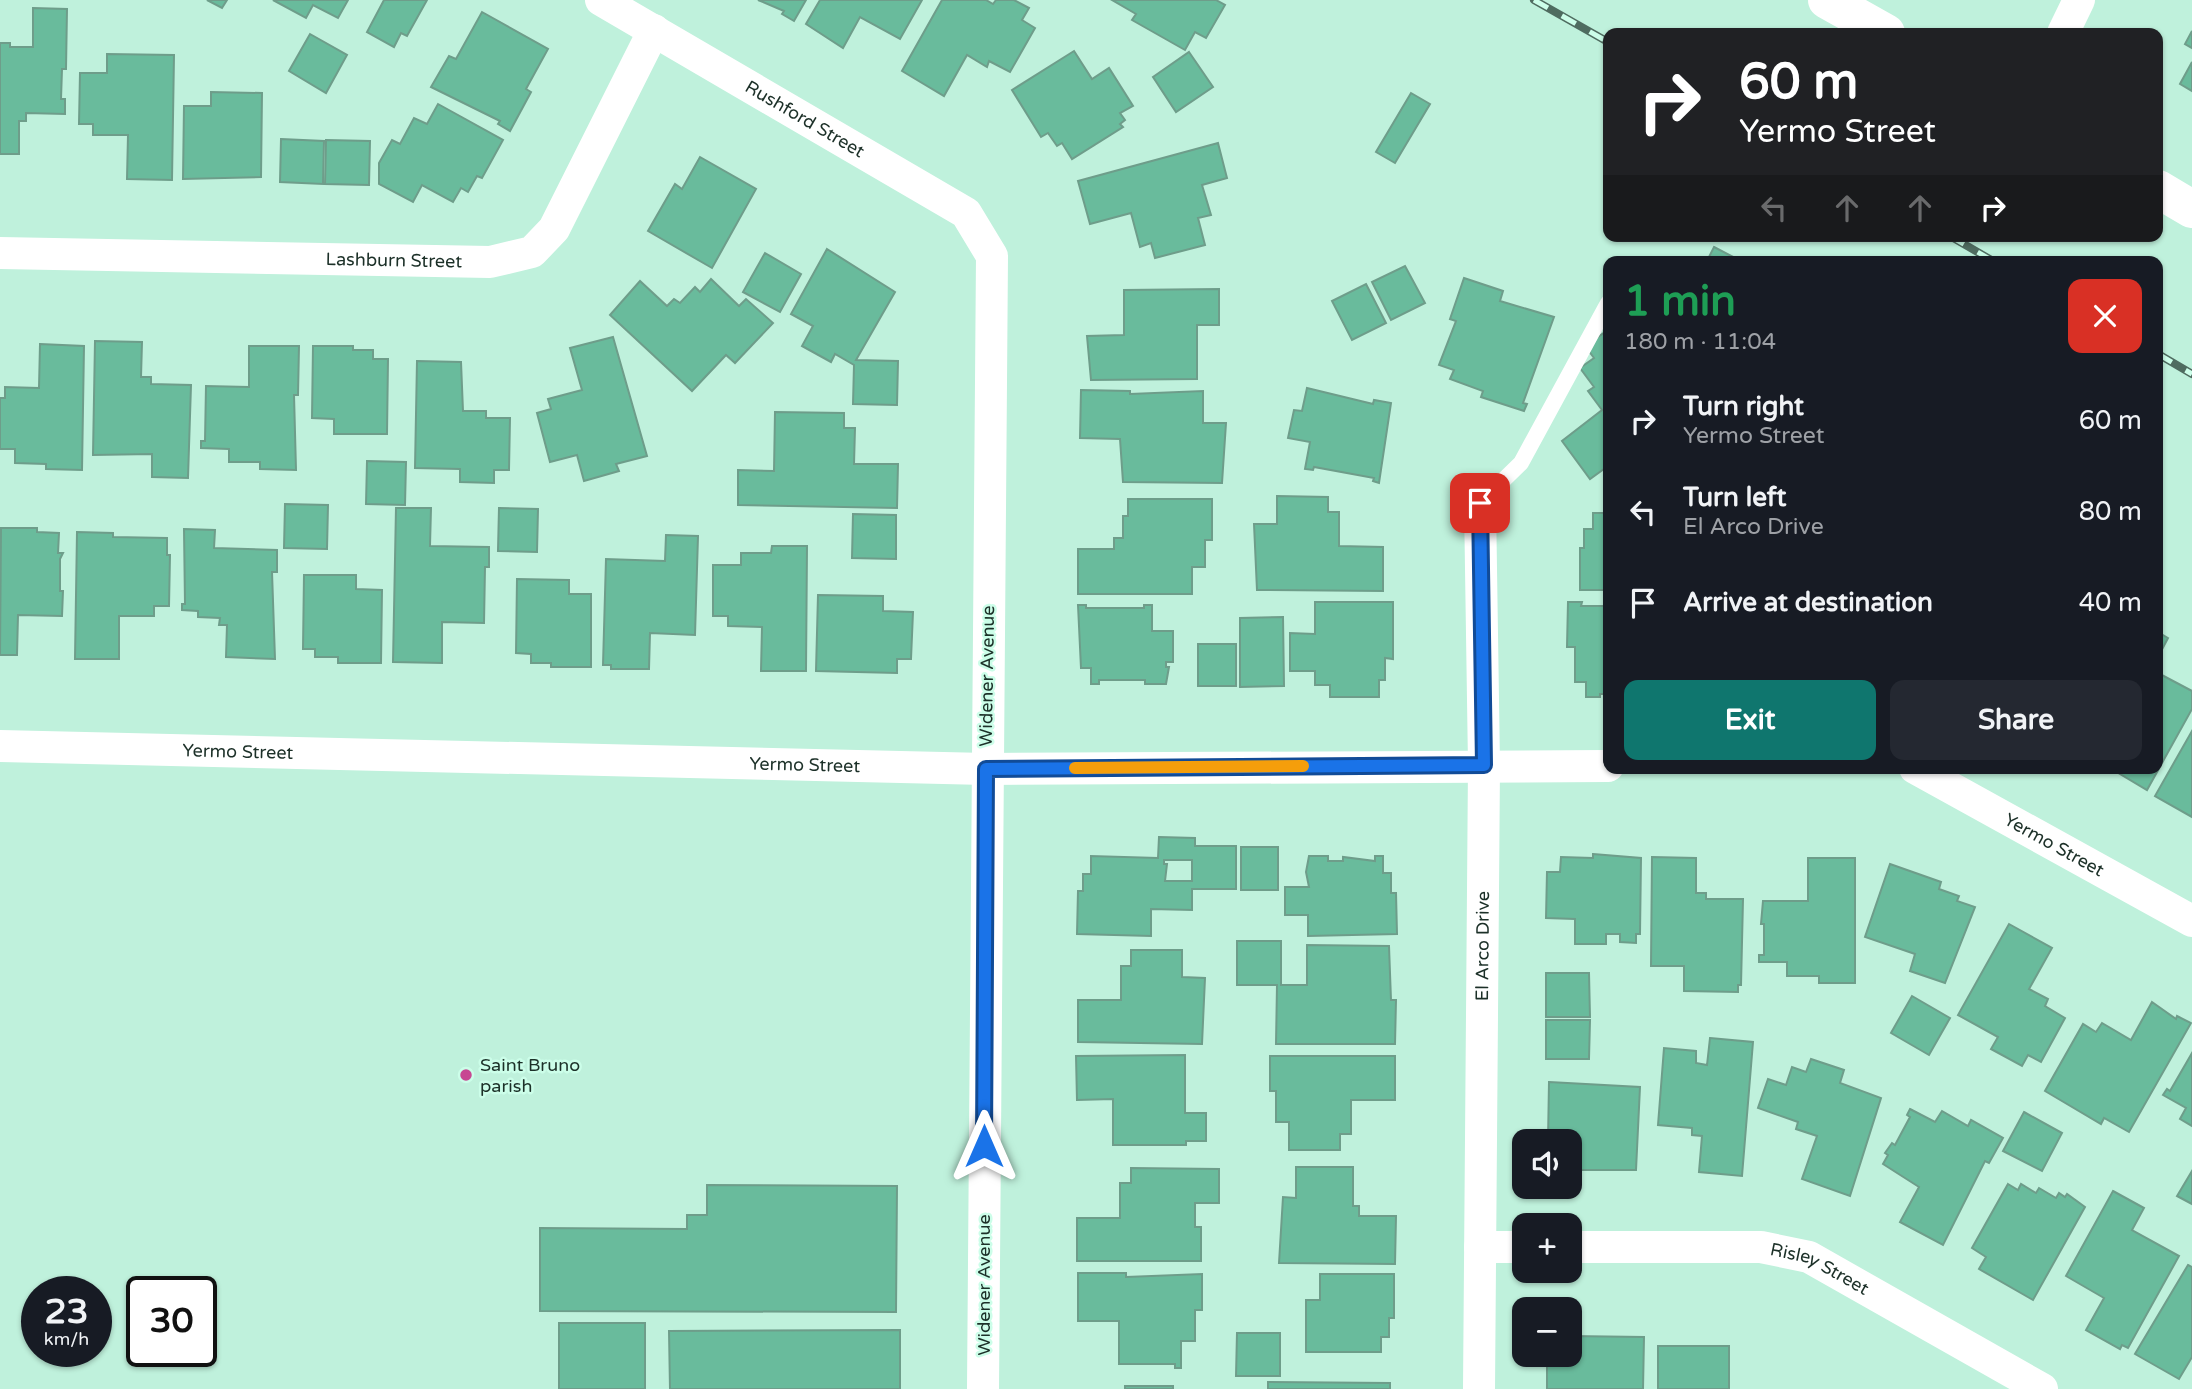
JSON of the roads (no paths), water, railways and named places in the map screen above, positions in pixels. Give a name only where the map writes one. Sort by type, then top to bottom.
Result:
[{"type":"main road","points":[[1827,0],[1876,28]]},
{"type":"main road","points":[[2163,192],[2192,209]]},
{"type":"street","name":"Rushford Street","points":[[601,0],[966,213],[992,256]]},
{"type":"street","points":[[2065,28],[2078,0]]},
{"type":"street","name":"Lashburn Street","points":[[0,253],[490,262],[532,252],[554,229],[654,30]]},
{"type":"street","name":"Widener Avenue","points":[[983,1389],[992,256]]},
{"type":"street","name":"El Arco Drive","points":[[1479,1389],[1484,765],[1480,503]]},
{"type":"street","name":"Yermo Street","points":[[0,746],[986,769],[1603,766]]},
{"type":"street","name":"Yermo Street","points":[[1926,774],[2192,921]]},
{"type":"street","points":[[1480,1247],[1512,1247]]},
{"type":"street","name":"Risley Street","points":[[1582,1247],[1760,1247],[1809,1257],[2042,1389]]},
{"type":"lane","points":[[1480,503],[1521,463],[1603,312]]},
{"type":"railway","points":[[1534,0],[1603,39]]},
{"type":"railway","points":[[1960,242],[1984,256]]},
{"type":"railway","points":[[2163,357],[2192,374]]},
{"type":"place","name":"Saint Bruno parish","points":[[466,1075]]}]
